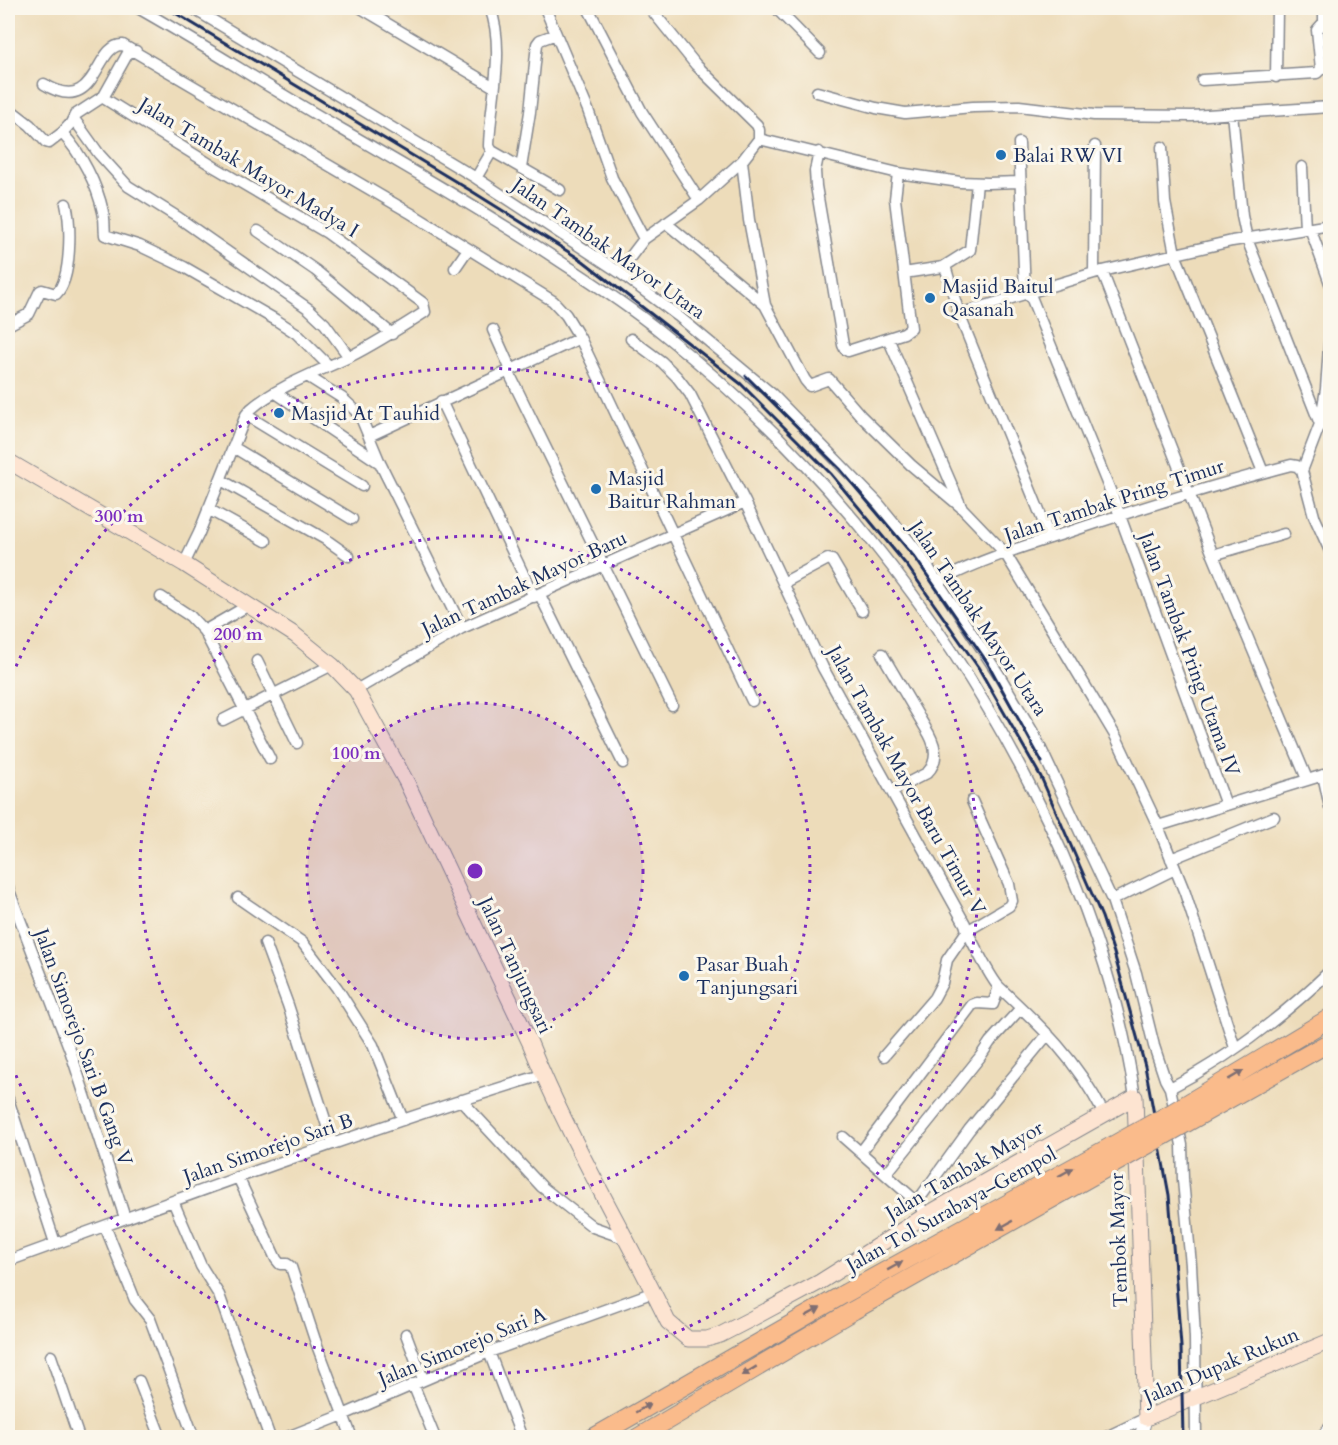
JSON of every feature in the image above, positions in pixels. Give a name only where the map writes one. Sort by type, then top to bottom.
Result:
[{"type":"highway","name":"Jalan Tol Surabaya–Gempol","points":[[593,1437],[844,1294],[1170,1114],[1330,1018]]},
{"type":"highway","name":"Jalan Tol Surabaya–Gempol","points":[[637,1437],[854,1310],[1330,1042]]},
{"type":"main road","name":"Jalan Tanjungsari","points":[[8,461],[184,564],[295,635],[332,665],[356,690],[407,783],[530,1044],[542,1075],[668,1322],[687,1339],[706,1339],[720,1335]]},
{"type":"main road","points":[[1104,1114],[1135,1097]]},
{"type":"main road","name":"Tembok Mayor","points":[[1135,1097],[1146,1418]]},
{"type":"main road","name":"Jalan Tambak Mayor","points":[[720,1335],[820,1282],[926,1215],[1104,1114]]},
{"type":"main road","name":"Jalan Dupak Rukun","points":[[1146,1418],[1330,1341]]},
{"type":"street","points":[[138,8],[504,224],[596,284],[664,334],[721,382],[784,442],[843,505],[870,537],[937,627],[971,679],[1011,747],[1053,830],[1088,913],[1112,986],[1124,1035],[1135,1097]]},
{"type":"street","name":"Jalan Tambak Mayor Utara","points":[[192,8],[477,178],[619,272],[678,316],[772,394],[878,503],[918,552],[999,675],[1034,734],[1112,900],[1136,973],[1154,1046],[1170,1088],[1182,1145],[1182,1180],[1191,1264],[1196,1437]]},
{"type":"street","points":[[361,8],[494,87]]},
{"type":"street","points":[[490,8],[495,23],[496,41],[489,142],[492,151],[560,190]]},
{"type":"street","points":[[545,8],[588,110],[612,178],[644,240]]},
{"type":"street","points":[[588,8],[642,112],[699,200]]},
{"type":"street","points":[[619,272],[644,240],[699,200],[742,161],[759,138],[757,125],[696,65],[650,8]]},
{"type":"street","points":[[776,8],[820,53]]},
{"type":"street","points":[[1276,77],[1277,8]]},
{"type":"street","points":[[1202,80],[1276,77],[1320,72],[1317,30],[1327,22],[1324,8]]},
{"type":"street","points":[[521,168],[537,44],[540,40],[556,34]]},
{"type":"street","points":[[44,84],[58,92],[77,91],[84,87],[116,45],[123,45],[553,301],[566,315],[580,338],[752,701]]},
{"type":"street","points":[[8,108],[30,125],[46,142],[66,137],[75,115],[104,96],[128,53],[136,51]]},
{"type":"street","points":[[818,92],[876,108],[905,113],[973,107],[1019,106],[1110,116],[1192,116],[1330,107]]},
{"type":"street","name":"Jalan Tambak Mayor Madya I","points":[[104,96],[110,103],[327,233],[423,303],[425,312],[392,334]]},
{"type":"street","points":[[1232,113],[1242,216],[1247,239],[1320,424]]},
{"type":"street","points":[[74,119],[99,154],[128,186],[309,309],[325,324],[349,357]]},
{"type":"street","points":[[66,137],[82,160],[98,194],[104,213],[105,235],[140,246],[184,267],[276,320],[297,333],[329,366]]},
{"type":"street","points":[[759,138],[898,173],[977,183],[1019,182]]},
{"type":"street","name":"Jalan Tambak Pring Utama IV","points":[[1019,142],[1019,182],[1027,292],[1120,515],[1226,805]]},
{"type":"street","points":[[1095,146],[1098,272],[1307,779]]},
{"type":"street","points":[[1162,147],[1165,202],[1175,254],[1263,472]]},
{"type":"street","points":[[477,178],[492,151]]},
{"type":"street","points":[[819,152],[815,171],[816,186],[844,350],[848,351],[904,333],[911,328],[895,199],[898,173]]},
{"type":"street","points":[[742,161],[749,220],[765,305],[805,380],[810,386],[829,379],[861,416],[911,465],[961,507],[1005,553],[1116,737],[1158,826],[1185,893],[1234,1048]]},
{"type":"street","points":[[1302,167],[1308,229],[1330,284]]},
{"type":"street","points":[[904,273],[943,267],[970,250],[977,183]]},
{"type":"street","points":[[8,325],[29,314],[40,291],[57,294],[59,292],[68,255],[70,226],[66,204]]},
{"type":"street","points":[[666,223],[765,305]]},
{"type":"street","points":[[959,314],[1098,272],[1203,247],[1330,225]]},
{"type":"street","points":[[184,564],[221,480],[246,415],[257,404],[276,393],[392,334],[315,270],[258,231]]},
{"type":"street","points":[[455,268],[468,249]]},
{"type":"street","points":[[943,267],[946,269],[959,314],[1050,538]]},
{"type":"street","points":[[493,330],[509,370],[672,705]]},
{"type":"street","points":[[1330,333],[1326,389],[1320,424],[1302,471],[1314,516],[1326,534],[1330,551]]},
{"type":"street","points":[[369,436],[580,338]]},
{"type":"street","points":[[888,338],[961,507]]},
{"type":"street","name":"Jalan Tambak Mayor Baru Timur V","points":[[631,339],[662,362],[683,384],[745,502],[823,668],[967,931],[1008,906],[1012,901],[1009,884],[972,801]]},
{"type":"street","points":[[307,376],[355,410],[462,628]]},
{"type":"street","points":[[276,393],[380,463]]},
{"type":"street","points":[[441,401],[623,764]]},
{"type":"street","points":[[246,415],[362,486]]},
{"type":"street","points":[[233,447],[352,519]]},
{"type":"street","name":"Jalan Tambak Pring Timur","points":[[938,582],[963,569],[1005,553],[1190,492],[1291,465],[1295,465],[1302,471]]},
{"type":"street","points":[[221,480],[316,534],[349,556]]},
{"type":"street","name":"Jalan Tambak Mayor Baru","points":[[356,690],[462,628],[745,502]]},
{"type":"street","points":[[208,509],[266,541]]},
{"type":"street","points":[[1214,555],[1284,534]]},
{"type":"street","points":[[783,583],[828,559],[832,560],[862,611]]},
{"type":"street","points":[[161,597],[190,616],[204,631],[270,759]]},
{"type":"street","points":[[204,631],[249,605]]},
{"type":"street","points":[[882,654],[930,734],[936,755],[932,769],[892,791]]},
{"type":"street","points":[[257,660],[297,743]]},
{"type":"street","points":[[222,720],[332,665]]},
{"type":"street","points":[[1158,826],[1327,774],[1330,807]]},
{"type":"street","points":[[1112,900],[1173,864],[1274,816]]},
{"type":"street","name":"Jalan Simorejo Sari B Gang V","points":[[8,888],[70,1050],[125,1218]]},
{"type":"street","points":[[238,898],[302,942],[337,988],[373,1045],[403,1120]]},
{"type":"street","points":[[884,1056],[934,999],[942,983],[947,960],[967,931],[999,987],[1048,1034],[1074,1064],[1104,1114]]},
{"type":"street","points":[[265,943],[288,1005],[333,1144]]},
{"type":"street","points":[[1170,1088],[1234,1048],[1303,998],[1330,972]]},
{"type":"street","points":[[861,1152],[972,1005],[977,1002],[993,1004],[999,987]]},
{"type":"street","points":[[886,1174],[990,1042],[1021,1008]]},
{"type":"street","points":[[917,1202],[969,1130],[1048,1034]]},
{"type":"street","name":"Jalan Simorejo Sari B","points":[[8,1261],[238,1177],[461,1100],[542,1075]]},
{"type":"street","points":[[8,1099],[55,1243]]},
{"type":"street","points":[[461,1100],[542,1187],[593,1227],[627,1239]]},
{"type":"street","points":[[843,1137],[917,1202],[926,1215]]},
{"type":"street","points":[[238,1177],[276,1260],[280,1264],[287,1264],[291,1267],[315,1341],[352,1437]]},
{"type":"street","points":[[173,1201],[201,1266],[219,1295],[270,1437]]},
{"type":"street","points":[[105,1226],[135,1300],[150,1319],[194,1437]]},
{"type":"street","name":"Jalan Simorejo Sari A","points":[[285,1437],[343,1415],[489,1352],[654,1292]]},
{"type":"street","points":[[406,1334],[435,1437]]},
{"type":"street","points":[[489,1352],[522,1437]]},
{"type":"street","points":[[51,1356],[79,1437]]},
{"type":"street","points":[[139,1381],[161,1437]]},
{"type":"street","points":[[1104,1437],[1146,1418]]},
{"type":"street","name":"Jalan Dupak Rukun","points":[[1140,1437],[1146,1418]]},
{"type":"street","points":[[1320,1437],[1330,1427]]},
{"type":"railway","points":[[167,8],[583,261],[741,384],[831,474],[908,567],[978,667],[1041,777],[1102,917],[1114,953],[1145,1066],[1169,1195],[1181,1346],[1183,1438]]},
{"type":"railway","points":[[746,376],[840,469],[916,559],[987,662],[1042,762]]},
{"type":"place","name":"Balai RW VI","points":[[1001,155]]},
{"type":"place","name":"Masjid Baitul Qasanah","points":[[930,298]]},
{"type":"place","name":"Masjid At Tauhid","points":[[279,413]]},
{"type":"place","name":"Masjid Baitur Rahman","points":[[596,489]]},
{"type":"place","name":"Pasar Buah Tanjungsari","points":[[684,976]]}]
